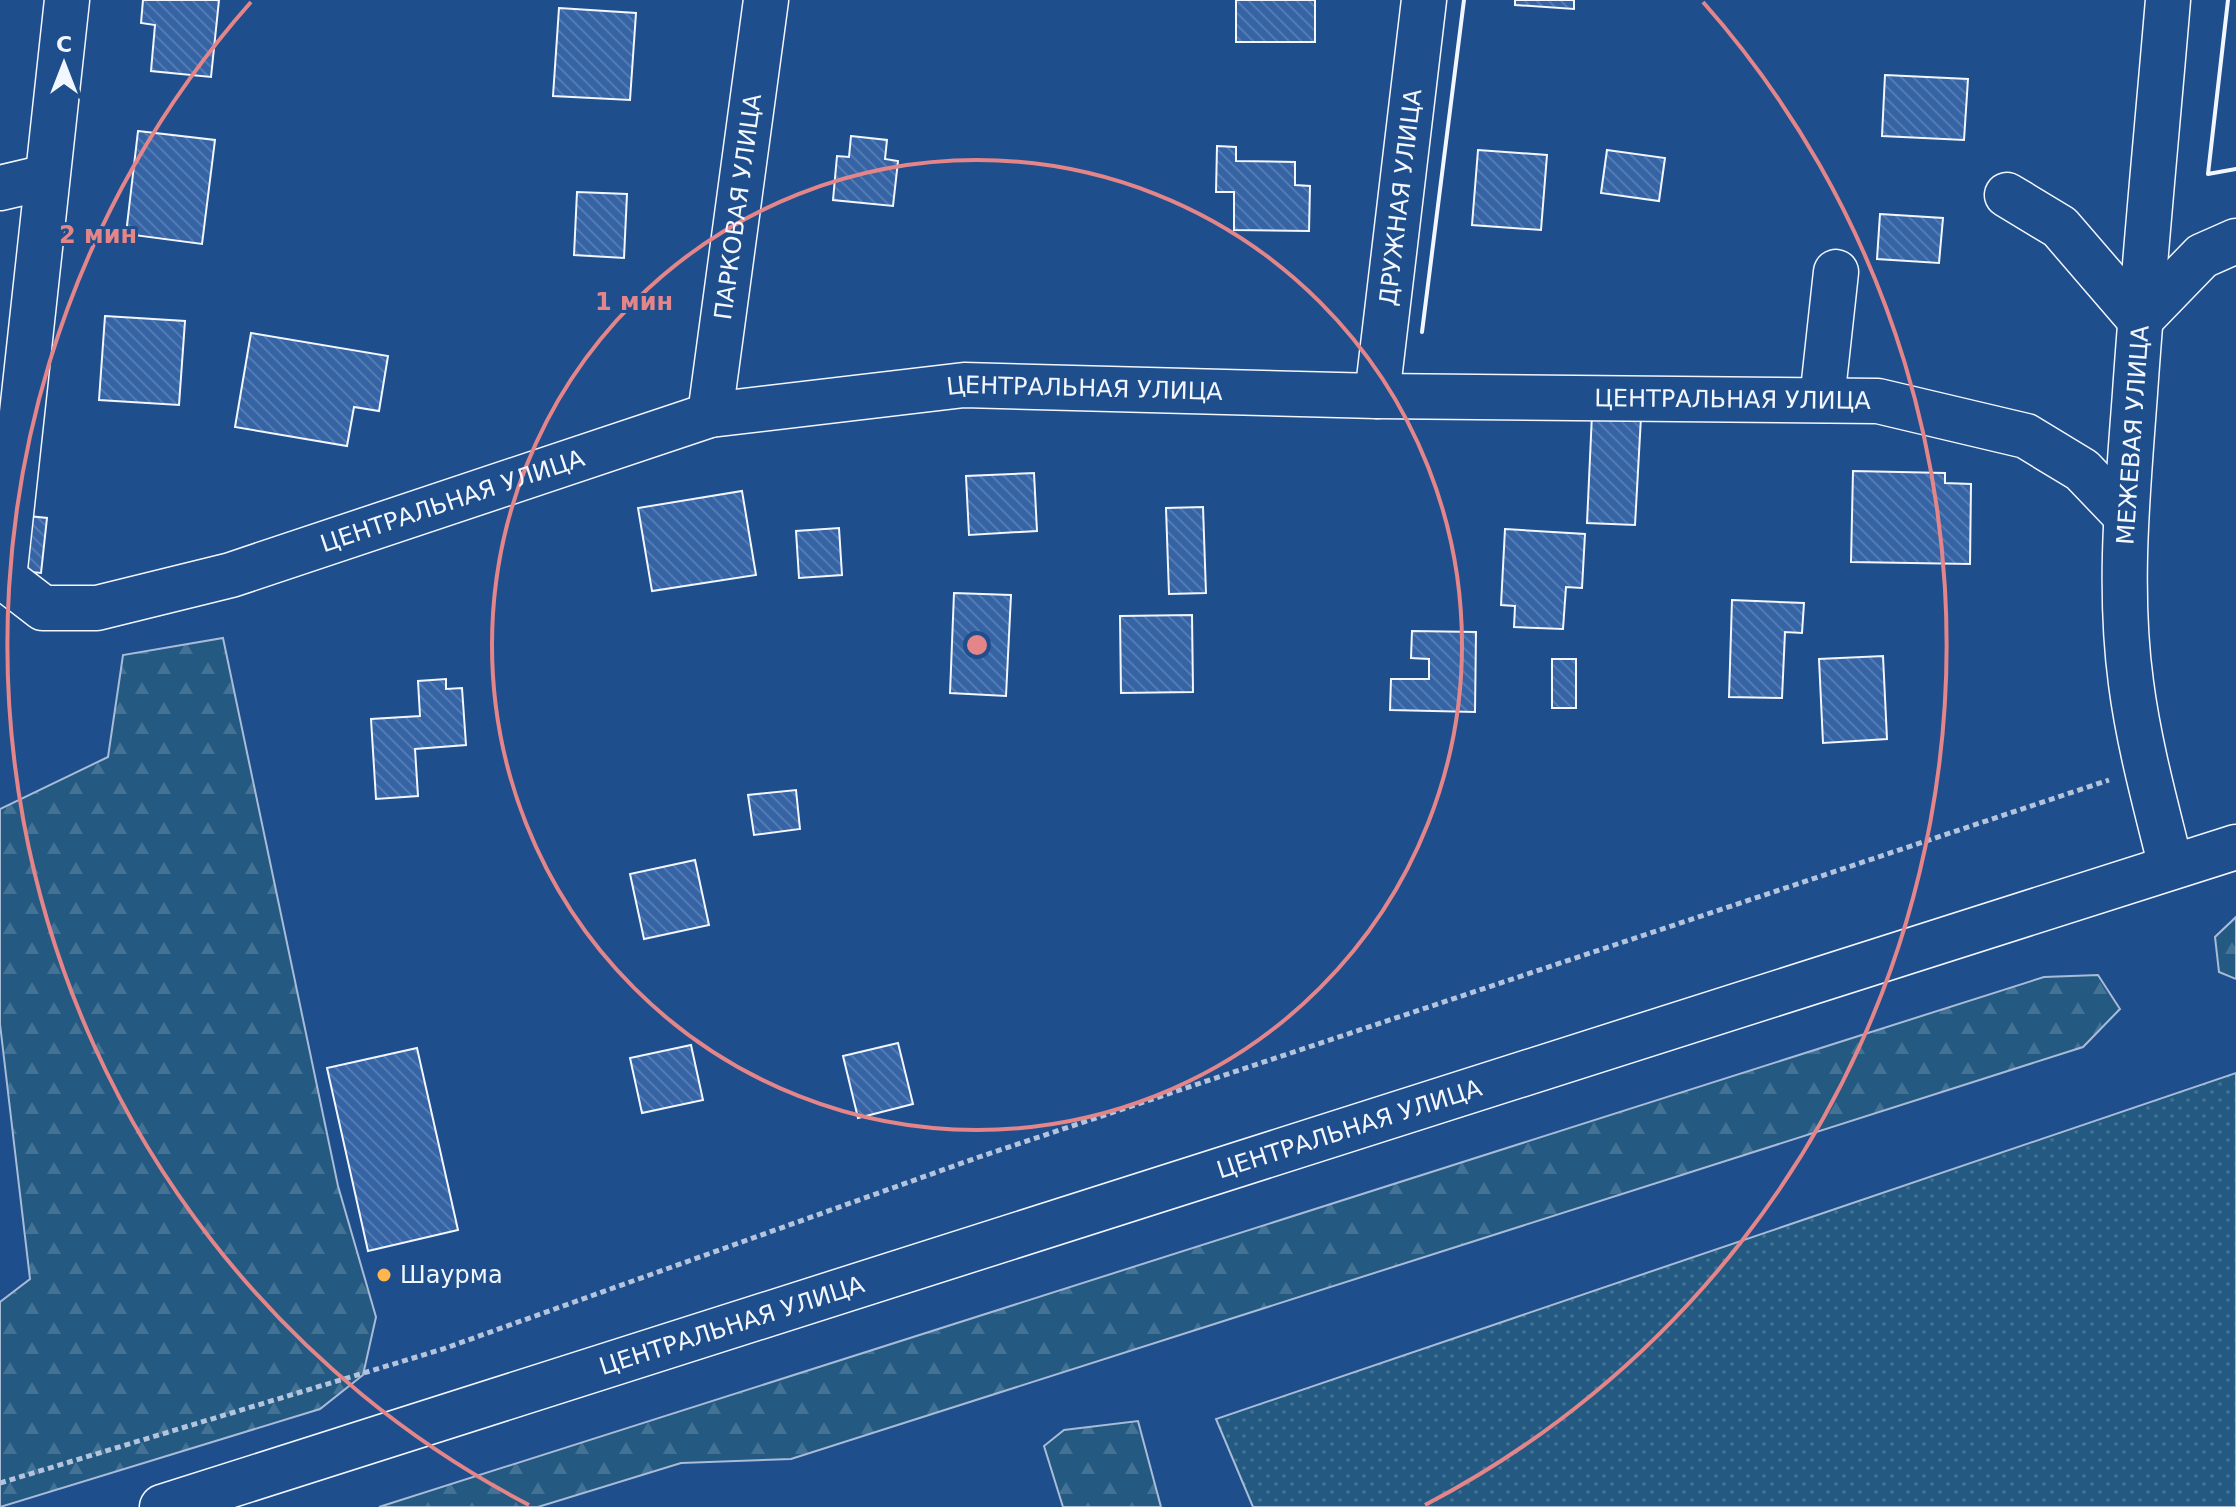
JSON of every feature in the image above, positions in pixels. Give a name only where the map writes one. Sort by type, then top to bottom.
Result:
[{"type":"street","points":[[0,188],[47,177],[67,0]]},
{"type":"street","name":"ПАРКОВАЯ УЛИЦА","points":[[710,415],[766,0]]},
{"type":"street","name":"ДРУЖНАЯ УЛИЦА","points":[[1377,396],[1424,0]]},
{"type":"street","name":"МЕЖЕВАЯ УЛИЦА","points":[[2168,0],[2140,320],[2126,516],[2125,586],[2131,683],[2147,768],[2171,867]]},
{"type":"street","name":"ЦЕНТРАЛЬНАЯ УЛИЦА","points":[[47,177],[4,578],[43,608],[97,608],[231,575],[710,415],[964,385],[1377,396],[1878,401],[2026,436],[2082,470],[2126,516]]},
{"type":"street","points":[[2007,195],[2060,227],[2140,320],[2202,256],[2236,241]]},
{"type":"street","points":[[1822,400],[1836,272]]},
{"type":"street","name":"ЦЕНТРАЛЬНАЯ УЛИЦА","points":[[162,1507],[2236,847]]},
{"type":"path","points":[[0,1483],[443,1349],[979,1157],[2147,768]]},
{"type":"green space","points":[[223,638],[338,1186],[376,1317],[363,1375],[320,1409],[0,1507],[0,1302],[30,1279],[0,1024],[0,809],[108,757],[123,655]]},
{"type":"green space","points":[[2236,917],[2236,979],[2219,972],[2215,937]]},
{"type":"green space","points":[[2098,975],[2120,1009],[2083,1047],[791,1459],[681,1463],[538,1507],[379,1507],[2044,977]]},
{"type":"green space","points":[[2236,1073],[2236,1507],[1253,1507],[1216,1419]]},
{"type":"green space","points":[[1138,1421],[1161,1507],[1063,1507],[1044,1446],[1064,1430]]},
{"type":"building","points":[[143,0],[219,0],[211,77],[151,71],[155,25],[141,23]]},
{"type":"building","points":[[1236,0],[1315,0],[1315,42],[1236,42]]},
{"type":"building","points":[[1515,0],[1574,0],[1574,9],[1515,5]]},
{"type":"building","points":[[559,8],[636,13],[630,100],[553,96]]},
{"type":"building","points":[[1885,75],[1968,79],[1964,140],[1882,136]]},
{"type":"building","points":[[138,131],[215,140],[202,244],[126,234]]},
{"type":"building","points":[[851,136],[887,140],[885,159],[898,161],[893,206],[833,200],[837,156],[849,157]]},
{"type":"building","points":[[1217,146],[1236,147],[1236,161],[1295,162],[1295,185],[1310,186],[1309,231],[1234,230],[1234,192],[1216,192]]},
{"type":"building","points":[[1478,150],[1547,155],[1541,230],[1472,225]]},
{"type":"building","points":[[1607,150],[1665,158],[1659,201],[1601,193]]},
{"type":"building","points":[[577,192],[627,194],[624,258],[574,255]]},
{"type":"building","points":[[1880,214],[1943,218],[1939,263],[1877,259]]},
{"type":"building","points":[[105,316],[185,321],[179,405],[99,400]]},
{"type":"building","points":[[251,333],[388,356],[379,411],[354,407],[347,446],[235,427]]},
{"type":"building","points":[[1592,414],[1641,417],[1635,525],[1587,523]]},
{"type":"building","points":[[1853,471],[1945,473],[1945,483],[1971,484],[1970,564],[1851,562]]},
{"type":"building","points":[[1034,473],[1037,531],[969,535],[966,476]]},
{"type":"building","points":[[742,491],[756,575],[652,591],[638,508]]},
{"type":"building","points":[[1203,507],[1206,593],[1169,594],[1166,508]]},
{"type":"building","points":[[19,515],[47,518],[41,573],[12,570]]},
{"type":"building","points":[[839,528],[842,575],[799,578],[796,531]]},
{"type":"building","points":[[1505,529],[1585,534],[1582,588],[1566,587],[1563,629],[1514,627],[1515,606],[1501,605]]},
{"type":"building","points":[[954,593],[1011,595],[1006,696],[950,693]]},
{"type":"building","points":[[1732,600],[1804,603],[1802,633],[1785,632],[1782,698],[1729,697]]},
{"type":"building","points":[[1192,615],[1193,692],[1121,693],[1120,616]]},
{"type":"building","points":[[1412,631],[1476,632],[1475,712],[1390,710],[1391,679],[1429,679],[1429,659],[1411,658]]},
{"type":"building","points":[[1883,656],[1887,739],[1823,743],[1819,659]]},
{"type":"building","points":[[1552,659],[1576,659],[1576,708],[1552,708]]},
{"type":"building","points":[[446,679],[446,689],[462,688],[466,745],[415,749],[418,796],[376,799],[371,719],[420,716],[418,681]]},
{"type":"building","points":[[796,790],[800,829],[754,835],[748,795]]},
{"type":"building","points":[[695,860],[709,925],[644,939],[630,874]]},
{"type":"building","points":[[898,1043],[913,1104],[858,1118],[843,1056]]},
{"type":"building","points":[[691,1045],[703,1100],[642,1113],[630,1058]]},
{"type":"building","points":[[417,1048],[458,1230],[368,1251],[327,1068]]},
{"type":"wall","points":[[1422,332],[1464,0]]},
{"type":"wall","points":[[2228,0],[2208,174],[2236,169]]},
{"type":"place","name":"Шаурма","points":[[384,1275]]}]
